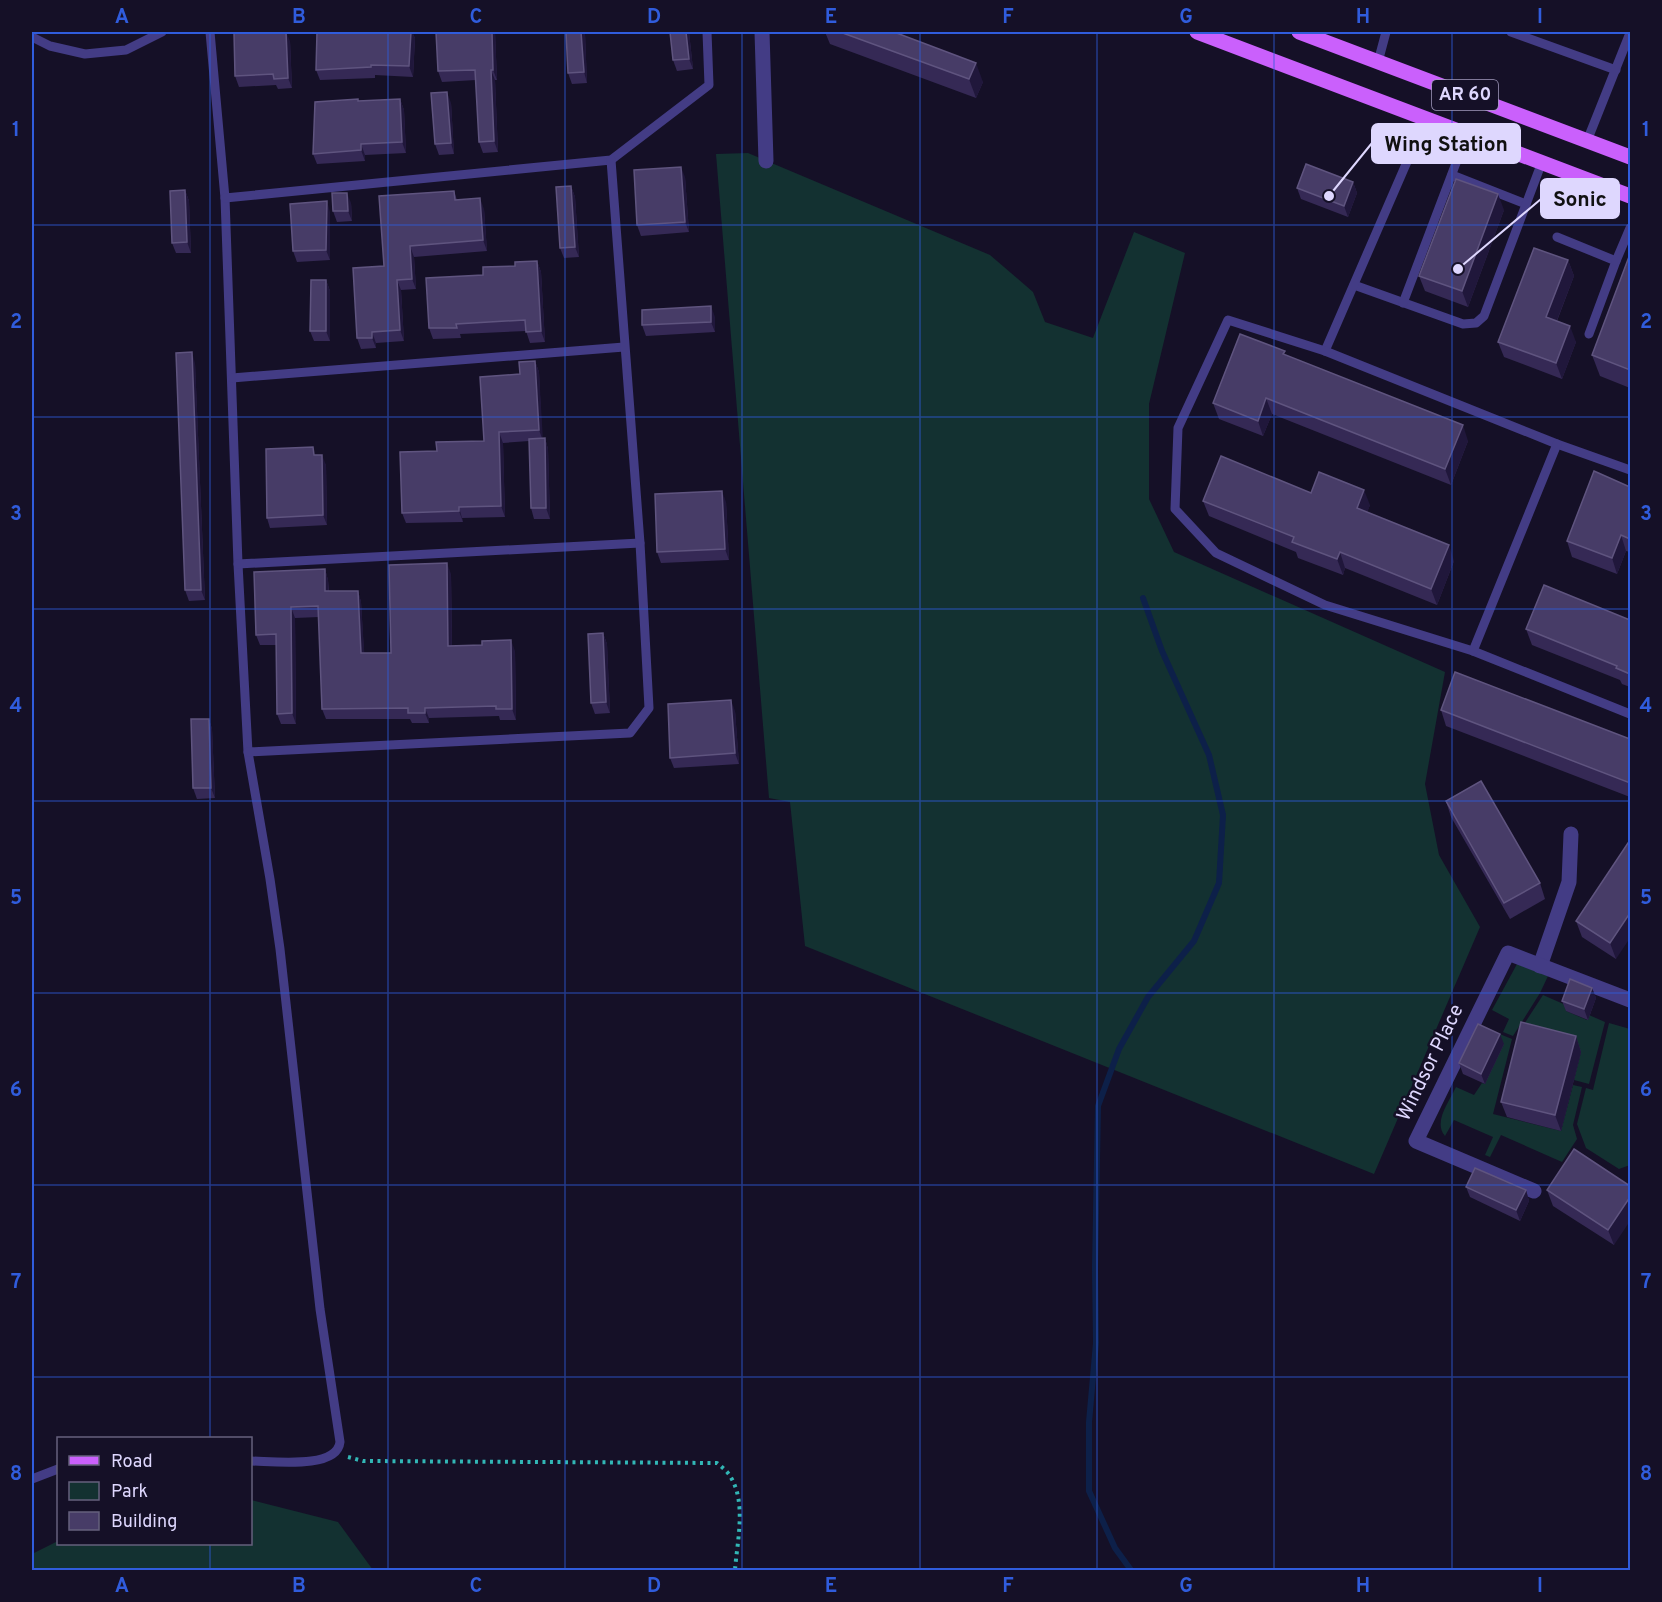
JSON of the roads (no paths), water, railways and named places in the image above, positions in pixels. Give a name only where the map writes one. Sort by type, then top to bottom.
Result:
[{"type":"main road","name":"AR 60","points":[[1197,32],[1630,196]]},
{"type":"main road","name":"AR 60","points":[[1299,32],[1630,157]]},
{"type":"street","points":[[762,32],[766,161]]},
{"type":"street","points":[[1571,834],[1569,882],[1540,966],[1630,1000]]},
{"type":"street","name":"Windsor Place","points":[[1534,1191],[1416,1141],[1508,953],[1540,966]]},
{"type":"lane","points":[[32,37],[50,46],[85,54],[126,50],[162,32]]},
{"type":"lane","points":[[210,32],[225,198],[238,564],[248,752],[270,879],[288,1017],[320,1309],[338,1425],[339,1448],[327,1458],[303,1462],[252,1461]]},
{"type":"lane","points":[[225,198],[611,160],[709,85],[707,32]]},
{"type":"lane","points":[[1378,62],[1386,32]]},
{"type":"lane","points":[[1511,32],[1616,70]]},
{"type":"lane","points":[[1587,141],[1630,33]]},
{"type":"lane","points":[[1325,351],[1426,118]]},
{"type":"lane","points":[[1403,303],[1467,134]]},
{"type":"lane","points":[[248,752],[630,733],[649,708],[640,543],[611,160]]},
{"type":"lane","points":[[1354,285],[1463,324],[1476,323],[1484,316],[1542,162]]},
{"type":"lane","points":[[1452,175],[1526,204]]},
{"type":"lane","points":[[1589,334],[1630,228]]},
{"type":"lane","points":[[1557,237],[1616,261]]},
{"type":"lane","points":[[1630,470],[1557,444],[1325,351],[1228,320],[1178,428],[1175,508],[1216,553],[1325,605],[1473,651],[1630,714]]},
{"type":"lane","points":[[232,378],[624,347]]},
{"type":"lane","points":[[1473,651],[1557,444]]},
{"type":"lane","points":[[238,564],[640,543]]},
{"type":"lane","points":[[32,1479],[57,1469]]},
{"type":"waterway","points":[[1131,1570],[1115,1548],[1089,1491],[1089,1422],[1096,1343],[1098,1106],[1119,1049],[1148,997],[1194,941],[1219,883],[1223,815],[1209,755],[1162,651],[1143,598]]},
{"type":"place","name":"Wing Station","points":[[1329,196]]},
{"type":"place","name":"Sonic","points":[[1458,269]]}]
